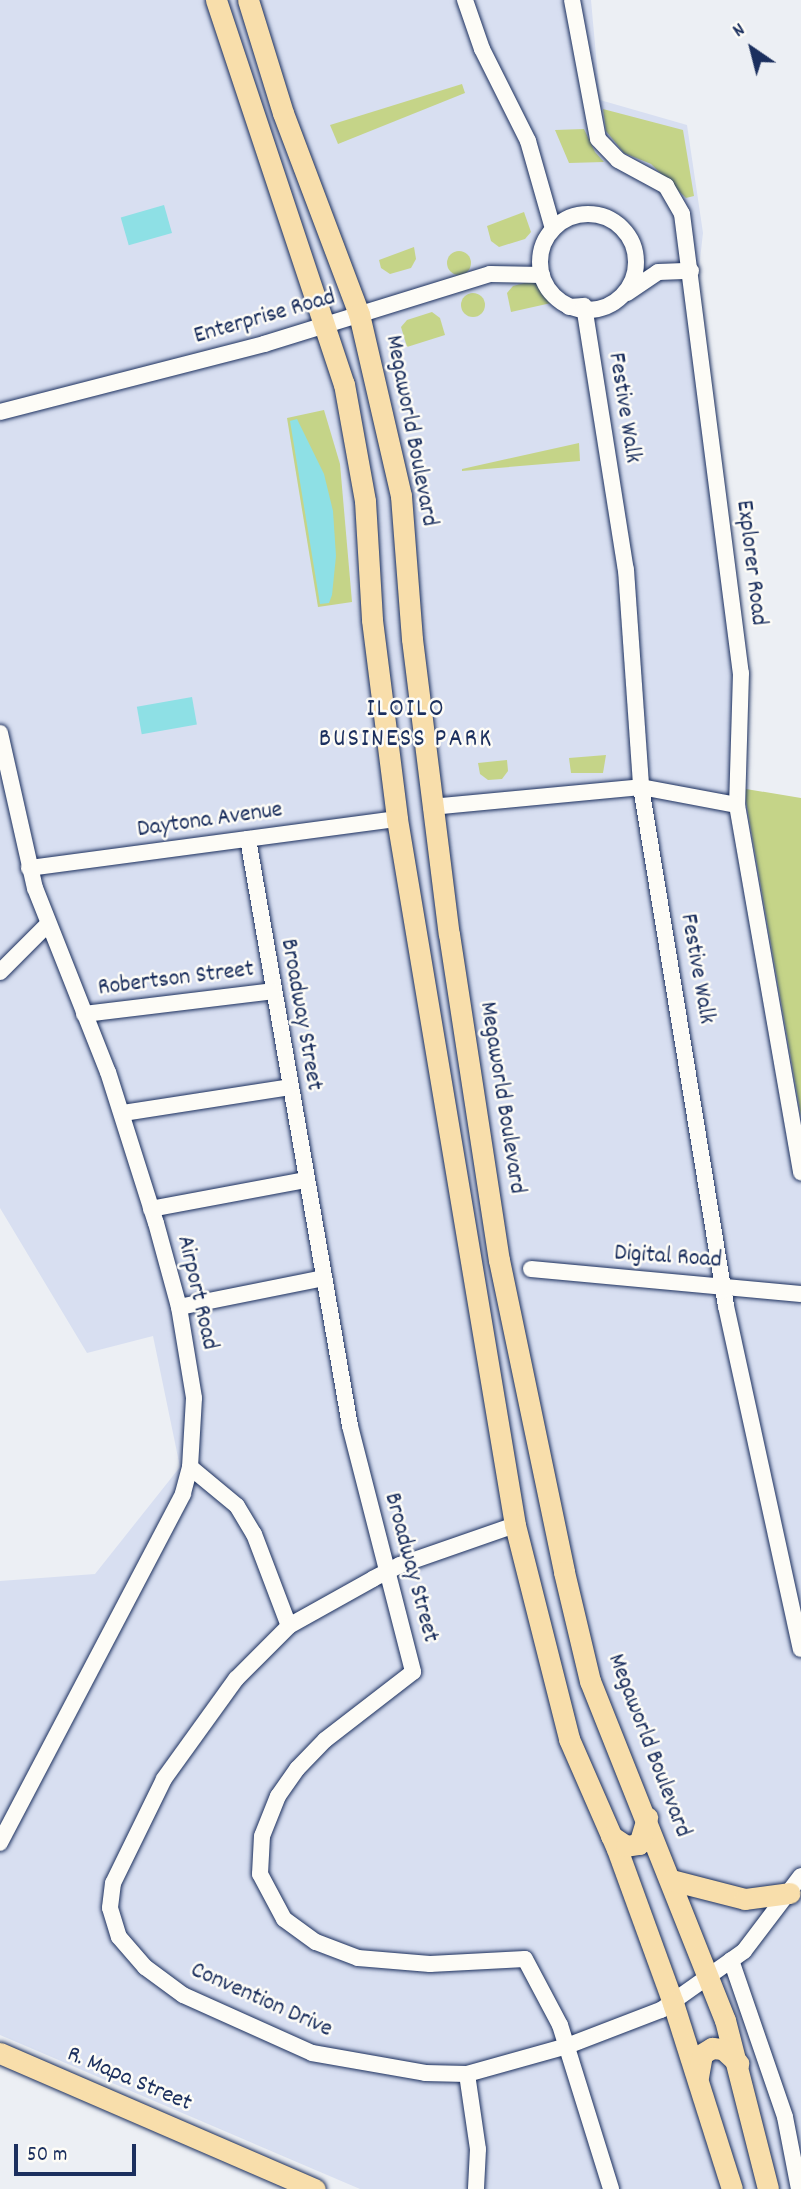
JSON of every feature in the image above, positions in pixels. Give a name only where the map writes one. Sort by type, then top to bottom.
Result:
[{"type":"main road","points":[[216,0],[327,324],[344,384],[365,501],[372,620],[397,819],[515,1525],[569,1739],[611,1836],[673,2003],[732,2189]]},
{"type":"main road","name":"Megaworld Boulevard","points":[[248,0],[328,234],[359,314],[401,496],[431,807],[499,1260],[564,1572],[590,1681],[711,1978],[738,2063],[768,2189]]},
{"type":"main road","points":[[299,247],[307,256],[321,259],[326,254],[328,234]]},
{"type":"main road","points":[[344,384],[346,375],[357,366],[370,370],[374,377]]},
{"type":"main road","points":[[611,1836],[625,1846],[639,1844],[647,1817]]},
{"type":"main road","points":[[671,1880],[745,1899],[796,1885]]},
{"type":"main road","points":[[698,2079],[702,2054],[712,2048],[723,2049],[738,2063]]},
{"type":"main road","name":"R. Mapa Street","points":[[0,2053],[315,2189]]},
{"type":"street","points":[[465,0],[482,49],[528,141],[553,229]]},
{"type":"street","name":"Explorer Road","points":[[572,0],[598,139],[618,160],[643,172],[671,194],[682,214],[741,673],[737,805],[801,1172]]},
{"type":"street","points":[[626,294],[633,280],[636,257],[629,236],[619,225],[592,214],[577,216],[553,229],[543,241],[542,275],[556,299],[569,307],[600,310],[626,294],[658,272],[691,271]]},
{"type":"street","name":"Enterprise Road","points":[[0,412],[123,382],[490,274],[542,275]]},
{"type":"street","name":"Festive Walk","points":[[569,307],[584,306],[626,570],[641,787],[724,1285],[756,1454],[801,1649]]},
{"type":"street","name":"Airport Road","points":[[0,733],[29,868],[48,924],[123,1113],[152,1209],[178,1307],[194,1398],[190,1467],[183,1493],[0,1843]]},
{"type":"street","points":[[431,807],[641,787],[737,805]]},
{"type":"street","name":"Daytona Avenue","points":[[29,868],[397,819]]},
{"type":"street","name":"Broadway Street","points":[[248,839],[350,1426],[413,1672],[325,1740],[278,1796],[262,1836],[263,1884],[284,1919],[316,1942],[358,1958],[430,1964],[525,1959],[567,2046],[611,2189]]},
{"type":"street","points":[[0,972],[48,924]]},
{"type":"street","name":"Robertson Street","points":[[84,1014],[273,991]]},
{"type":"street","points":[[123,1113],[290,1087]]},
{"type":"street","points":[[152,1209],[306,1180]]},
{"type":"street","name":"Digital Road","points":[[531,1269],[801,1294]]},
{"type":"street","points":[[178,1307],[324,1278]]},
{"type":"street","points":[[190,1467],[237,1506],[254,1534],[289,1626]]},
{"type":"street","name":"Convention Drive","points":[[515,1525],[386,1572],[289,1626],[236,1679],[164,1779],[113,1883],[110,1908],[119,1937],[145,1967],[183,1995],[312,2053],[425,2073],[467,2074],[567,2046],[673,2003],[711,1978]]},
{"type":"street","points":[[711,1978],[756,1940],[796,1885]]},
{"type":"street","points":[[731,1960],[785,2117],[799,2189]]},
{"type":"street","points":[[467,2074],[478,2149],[476,2189]]},
{"type":"shaded area","name":"ILOILO BUSINESS PARK","points":[[0,0],[591,0],[600,100],[687,125],[703,233],[698,277],[747,670],[746,801],[801,1116],[801,2189],[360,2189],[0,2035],[0,1581],[95,1574],[180,1467],[153,1336],[87,1353],[0,1208]]},
{"type":"green space","points":[[462,84],[465,93],[338,144],[330,125]]},
{"type":"green space","points":[[603,109],[683,130],[694,196],[686,198],[651,164],[624,153],[606,131]]},
{"type":"green space","points":[[584,129],[595,152],[604,162],[569,163],[555,130]]},
{"type":"green space","points":[[524,212],[531,232],[525,239],[499,247],[491,241],[487,226]]},
{"type":"green space","points":[[414,247],[416,259],[411,268],[390,274],[381,268],[379,260]]},
{"type":"green space","points":[[459,251],[468,254],[471,263],[468,272],[459,275],[450,272],[447,263],[450,254]]},
{"type":"green space","points":[[539,279],[546,285],[551,303],[511,312],[507,293],[513,286]]},
{"type":"green space","points":[[473,293],[482,296],[485,305],[482,314],[473,317],[464,314],[461,305],[464,296]]},
{"type":"green space","points":[[432,312],[440,318],[445,335],[407,347],[401,327],[407,320]]},
{"type":"green space","points":[[324,410],[340,464],[352,602],[318,607],[287,418]]},
{"type":"green space","points":[[579,443],[580,461],[462,471],[462,469]]},
{"type":"green space","points":[[606,755],[603,773],[571,773],[569,758]]},
{"type":"green space","points":[[507,760],[508,771],[502,779],[488,780],[480,774],[478,763]]},
{"type":"green space","points":[[746,789],[801,798],[801,1116],[746,801]]},
{"type":"water","points":[[164,205],[172,233],[129,245],[121,217]]},
{"type":"water","points":[[297,419],[324,474],[333,511],[336,556],[329,603],[320,604],[290,421]]},
{"type":"water","points":[[192,697],[197,725],[142,734],[137,707]]},
{"type":"district","name":"ILOILO BUSINESS PARK","points":[[406,725]]}]
